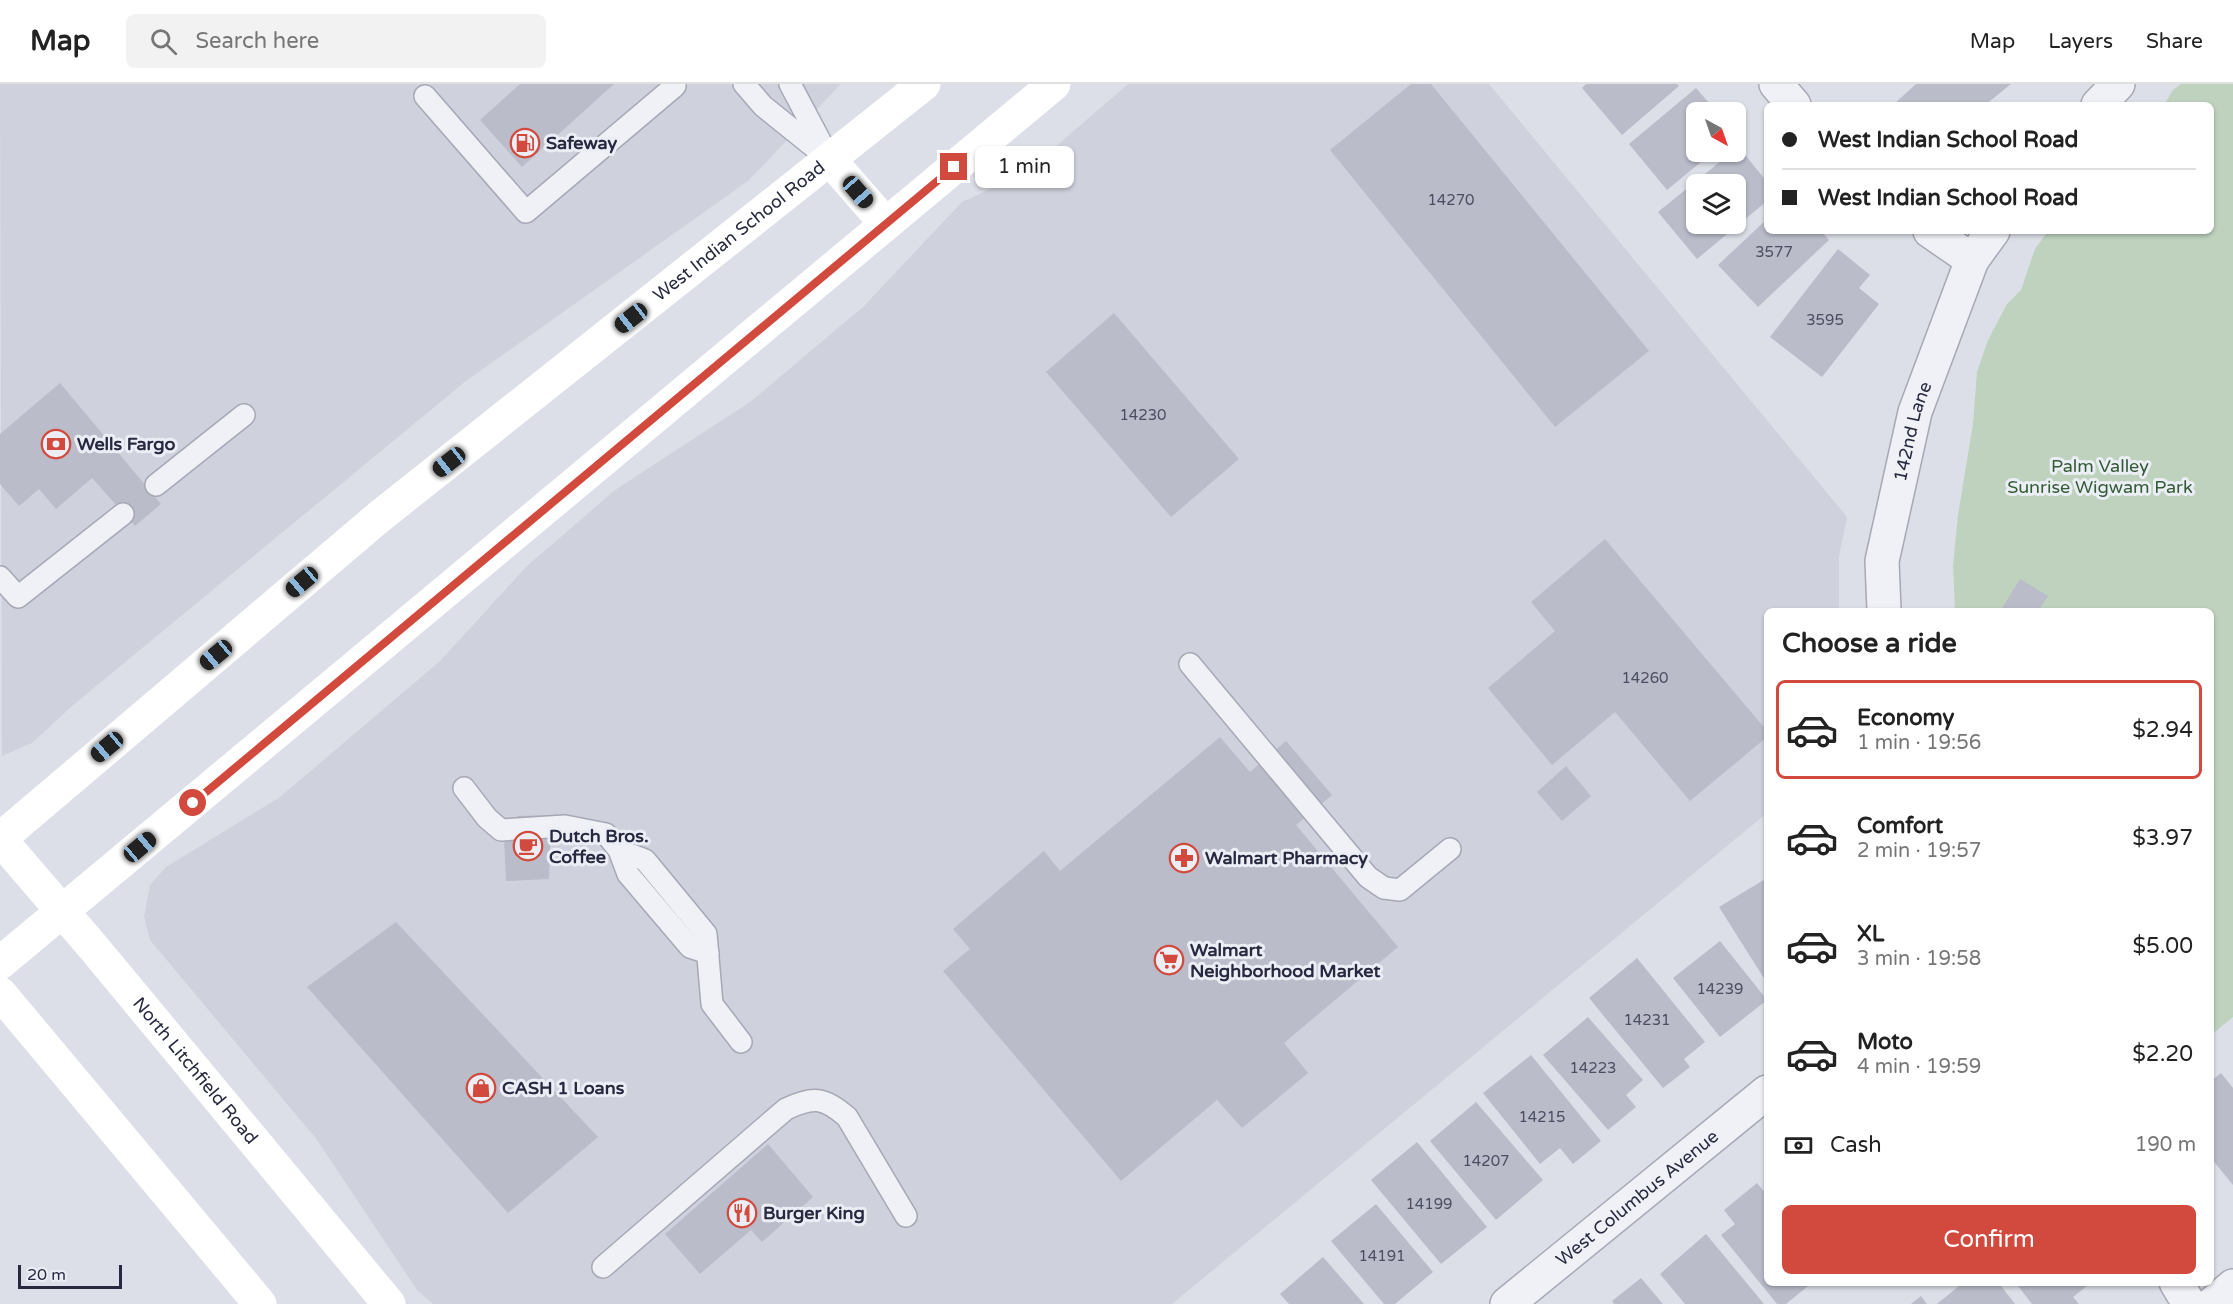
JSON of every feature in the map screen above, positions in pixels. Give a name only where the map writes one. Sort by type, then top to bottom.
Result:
[{"type":"main road","name":"West Indian School Road","points":[[0,839],[380,517],[924,84]]},
{"type":"main road","points":[[0,963],[1054,84]]},
{"type":"main road","points":[[830,160],[886,224]]},
{"type":"main road","name":"North Litchfield Road","points":[[0,839],[63,911],[389,1304]]},
{"type":"main road","points":[[0,993],[260,1304]]},
{"type":"street","points":[[1776,84],[1791,102]]},
{"type":"street","points":[[2101,102],[2118,84]]},
{"type":"street","points":[[1934,234],[1972,260]]},
{"type":"street","name":"142nd Lane","points":[[1884,608],[1882,561],[1915,412],[1972,260],[1991,234]]},
{"type":"street","name":"West Columbus Avenue","points":[[1507,1304],[1764,1094]]},
{"type":"street","points":[[2179,1286],[2190,1304]]},
{"type":"street","points":[[2212,1304],[2233,1286]]},
{"type":"lane","points":[[425,96],[526,212],[675,86],[674,84]]},
{"type":"lane","points":[[744,84],[763,106],[830,160]]},
{"type":"lane","points":[[790,84],[830,160]]},
{"type":"lane","points":[[156,485],[244,415]]},
{"type":"lane","points":[[0,576],[18,597],[123,514]]},
{"type":"lane","points":[[1190,664],[1368,877],[1384,888],[1400,890],[1450,849]]},
{"type":"lane","points":[[464,788],[487,818],[501,830],[565,826],[606,834],[619,850],[628,874],[683,939],[690,947],[708,952],[712,1004],[741,1042]]},
{"type":"lane","points":[[603,1267],[786,1109],[800,1102],[818,1100],[833,1104],[847,1117],[906,1216]]},
{"type":"shaded area","points":[[0,84],[841,84],[748,181],[466,381],[72,706],[32,743],[2,756]]},
{"type":"shaded area","points":[[1128,84],[1489,84],[1847,517],[1839,557],[1839,608],[1764,608],[1764,815],[1172,1304],[433,1304],[417,1290],[317,1140],[150,940],[144,917],[150,885],[166,867],[280,797],[440,661],[526,567],[615,490],[750,402],[863,307],[962,202],[1024,174]]},
{"type":"green space","name":"Palm Valley Sunrise Wigwam Park","points":[[2181,84],[2233,84],[2233,1017],[2214,1033],[2214,608],[1955,608],[1953,566],[1958,515],[1973,424],[1977,372],[1988,340],[2007,304],[2021,290],[2035,249],[2046,234],[2214,234],[2214,102],[2166,102],[2173,90]]},
{"type":"building","name":"Safeway","points":[[520,84],[614,84],[522,167],[480,120]]},
{"type":"building","points":[[1411,84],[1431,84],[1649,351],[1555,427],[1330,150]]},
{"type":"building","points":[[1586,84],[1677,84],[1679,86],[1622,135],[1582,88]]},
{"type":"building","points":[[1916,84],[2011,84],[1989,102],[1896,102]]},
{"type":"building","points":[[1696,88],[1708,102],[1686,102],[1686,162],[1701,162],[1667,190],[1629,144]]},
{"type":"building","points":[[1746,156],[1764,178],[1764,203],[1746,218],[1746,174],[1705,174],[1720,162],[1746,162]]},
{"type":"building","points":[[1686,189],[1686,234],[1727,234],[1697,259],[1658,212]]},
{"type":"building","points":[[1764,222],[1764,234],[1824,234],[1829,240],[1758,307],[1718,265]]},
{"type":"building","points":[[1838,249],[1870,275],[1859,288],[1879,304],[1822,377],[1770,337]]},
{"type":"building","points":[[1114,313],[1239,459],[1171,517],[1046,372]]},
{"type":"building","name":"Wells Fargo","points":[[60,383],[161,504],[135,526],[92,478],[56,509],[39,489],[19,506],[0,484],[0,434]]},
{"type":"building","points":[[1605,539],[1764,727],[1764,739],[1690,801],[1615,712],[1552,765],[1488,688],[1555,631],[1531,602]]},
{"type":"building","points":[[2020,579],[2048,596],[2040,608],[2002,608]]},
{"type":"building","name":"Walmart Neighborhood Market","points":[[1220,737],[1250,772],[1286,741],[1332,795],[1296,825],[1398,947],[1284,1043],[1308,1073],[1242,1128],[1217,1100],[1121,1181],[943,971],[970,949],[953,929],[1044,851],[1060,871]]},
{"type":"building","points":[[1566,766],[1591,796],[1562,821],[1537,792]]},
{"type":"building","name":"Dutch Bros. Coffee","points":[[551,815],[549,879],[506,881],[504,838],[517,835],[517,816]]},
{"type":"building","points":[[1764,880],[1764,978],[1719,907]]},
{"type":"building","points":[[396,922],[598,1137],[508,1213],[307,987]]},
{"type":"building","points":[[1720,941],[1764,996],[1764,1002],[1720,1037],[1673,978]]},
{"type":"building","points":[[1637,958],[1705,1042],[1684,1059],[1690,1067],[1663,1088],[1589,998]]},
{"type":"building","points":[[1588,1017],[1643,1080],[1626,1095],[1636,1107],[1608,1130],[1543,1055]]},
{"type":"building","points":[[1531,1055],[1601,1141],[1573,1164],[1560,1148],[1540,1164],[1483,1093]]},
{"type":"building","points":[[2221,1073],[2233,1088],[2233,1185],[2214,1162],[2214,1079]]},
{"type":"building","points":[[1476,1102],[1543,1180],[1496,1220],[1430,1141]]},
{"type":"building","points":[[1417,1142],[1487,1227],[1441,1264],[1371,1180]]},
{"type":"building","name":"Burger King","points":[[768,1144],[813,1197],[762,1242],[751,1230],[700,1274],[665,1234]]},
{"type":"building","points":[[1757,1183],[1764,1191],[1764,1286],[1808,1286],[1786,1304],[1777,1304],[1721,1235],[1735,1224],[1724,1210]]},
{"type":"building","points":[[1376,1204],[1433,1272],[1395,1304],[1384,1304],[1331,1241]]},
{"type":"building","points":[[1706,1234],[1764,1304],[1685,1304],[1660,1274]]},
{"type":"building","points":[[1323,1257],[1364,1304],[1289,1304],[1280,1294]]},
{"type":"building","points":[[1641,1278],[1663,1304],[1614,1304],[1612,1301]]},
{"type":"building","points":[[1959,1286],[2001,1286],[2015,1304],[1937,1304]]},
{"type":"building","points":[[2018,1286],[2087,1286],[2073,1297],[2079,1304],[2032,1304]]},
{"type":"building","points":[[1921,1296],[1927,1304],[1911,1304]]},
{"type":"place","name":"Safeway","points":[[525,143]]},
{"type":"place","name":"Wells Fargo","points":[[56,444]]},
{"type":"place","name":"Dutch Bros. Coffee","points":[[528,846]]},
{"type":"place","name":"Walmart Pharmacy","points":[[1184,858]]},
{"type":"place","name":"Walmart Neighborhood Market","points":[[1169,960]]},
{"type":"place","name":"CASH 1 Loans","points":[[481,1088]]},
{"type":"place","name":"Burger King","points":[[742,1213]]},
{"type":"route","points":[[193,803],[954,167]]}]
